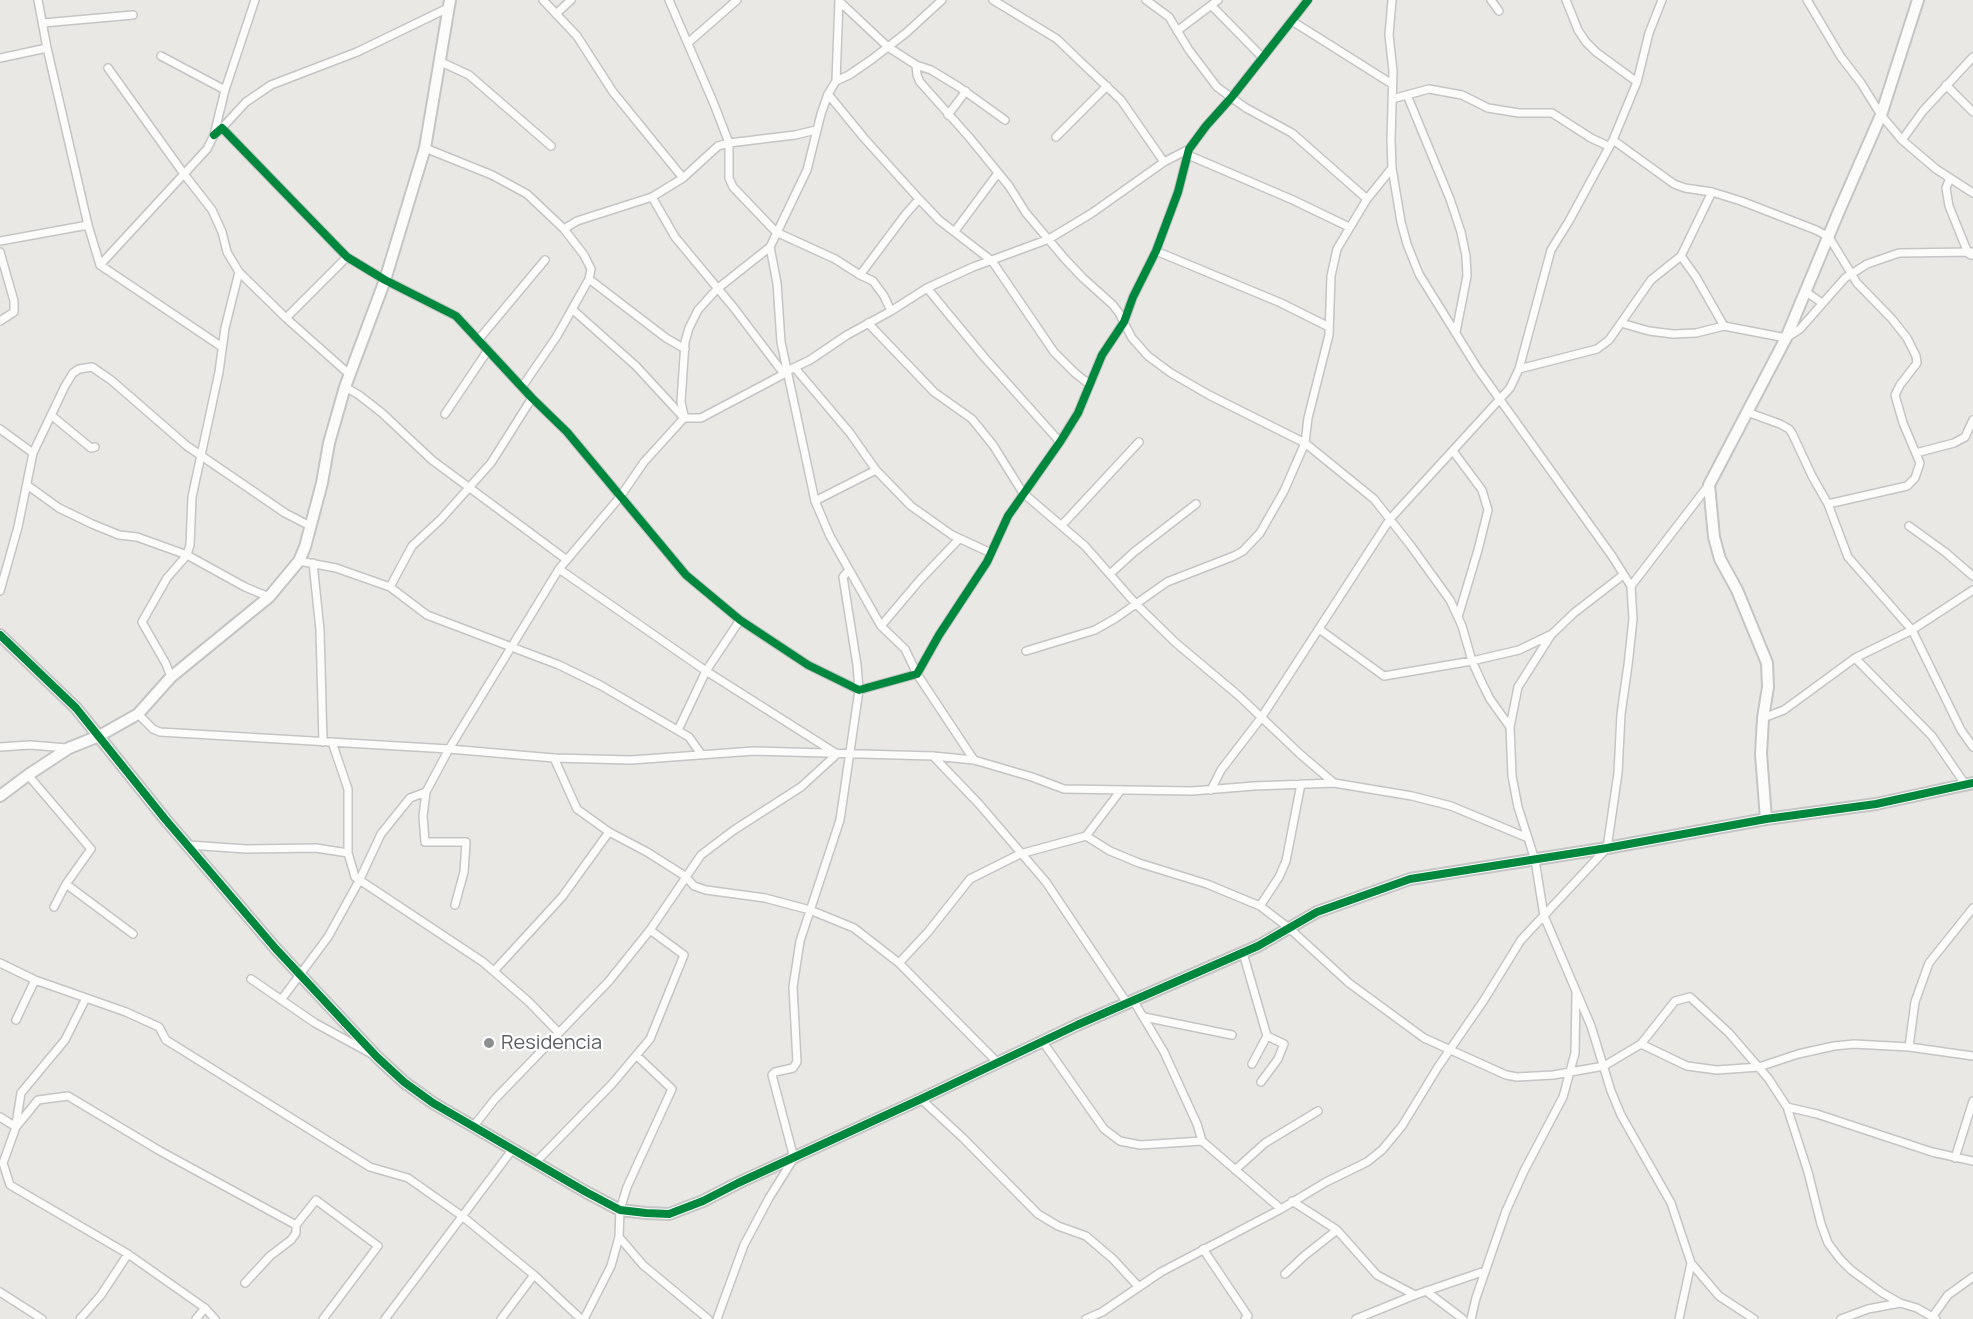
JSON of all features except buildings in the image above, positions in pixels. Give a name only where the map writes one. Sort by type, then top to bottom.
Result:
[{"type":"street","points":[[38,0],[88,225],[100,265],[222,346]]},
{"type":"street","points":[[100,265],[203,154],[214,135],[225,90],[255,0]]},
{"type":"street","points":[[543,0],[577,36],[613,92],[683,178]]},
{"type":"street","points":[[556,14],[571,0]]},
{"type":"street","points":[[669,0],[689,42],[729,142],[729,178],[733,187],[776,232],[835,259],[860,275],[873,280],[891,311]]},
{"type":"street","points":[[689,42],[737,0]]},
{"type":"street","points":[[836,81],[849,75],[888,47],[942,0]]},
{"type":"street","points":[[993,0],[1057,39],[1107,86],[1121,100],[1164,162]]},
{"type":"street","points":[[1146,0],[1164,12],[1185,45],[1217,87],[1231,98],[1292,133],[1367,199]]},
{"type":"street","points":[[222,128],[347,257],[385,280],[456,316],[595,463],[620,497],[687,575],[740,620],[808,665],[859,690],[917,674],[991,553],[1008,516],[1078,413],[1102,355],[1124,322],[1133,297],[1156,251],[1178,192],[1188,152],[1206,126],[1231,98],[1308,0]]},
{"type":"street","points":[[1086,1319],[1104,1316],[1138,1286],[1367,1162],[1382,1150],[1402,1126],[1521,940],[1607,848],[1618,773],[1621,714],[1628,665],[1632,619],[1631,586],[1478,369],[1419,274],[1401,222],[1392,168],[1390,140],[1392,84],[1389,35],[1392,0]]},
{"type":"street","points":[[1491,0],[1499,11]]},
{"type":"street","points":[[1566,0],[1578,30],[1586,42],[1637,82]]},
{"type":"street","points":[[1211,790],[1221,770],[1261,718],[1390,519],[1510,387],[1519,369],[1551,250],[1610,143],[1637,82],[1649,33],[1662,0]]},
{"type":"street","points":[[1807,0],[1841,57],[1881,115],[1902,140],[1923,159],[1973,193]]},
{"type":"street","points":[[1631,586],[1709,485],[1786,338],[1881,115],[1918,0]]},
{"type":"street","points":[[839,1],[888,47],[916,66],[931,70],[966,91],[981,105],[1005,120]]},
{"type":"street","points":[[684,418],[681,402],[684,349],[689,328],[698,310],[717,289],[770,247],[807,170],[816,130],[828,94],[836,81],[839,1]]},
{"type":"street","points":[[1177,31],[1215,3],[1263,58]]},
{"type":"street","points":[[214,135],[246,102],[271,86],[357,52],[449,4]]},
{"type":"street","points":[[0,796],[69,748],[99,736],[138,714],[171,677],[269,597],[299,561],[306,547],[345,387],[385,280],[425,148],[449,4]]},
{"type":"street","points":[[43,23],[133,15]]},
{"type":"street","points":[[1292,21],[1392,84]]},
{"type":"street","points":[[0,58],[47,48]]},
{"type":"street","points":[[161,56],[225,90]]},
{"type":"street","points":[[1902,140],[1923,111],[1973,57]]},
{"type":"street","points":[[441,62],[469,75],[551,146]]},
{"type":"street","points":[[916,66],[920,82],[1009,186],[1026,213],[1083,278],[1113,305],[1139,347],[1171,373],[1253,419],[1305,443],[1374,499],[1439,585],[1458,617],[1472,661],[1490,699],[1510,727]]},
{"type":"street","points":[[108,68],[212,210],[228,252],[239,272],[349,374]]},
{"type":"street","points":[[1946,85],[1973,111]]},
{"type":"street","points":[[1056,137],[1107,86]]},
{"type":"street","points":[[1392,99],[1429,89],[1461,95],[1488,108],[1519,113],[1552,113],[1591,138],[1610,143],[1674,184],[1741,201],[1829,237],[1850,273],[1892,319],[1907,338],[1916,356],[1917,363],[1895,395],[1920,463],[1915,478],[1907,486],[1828,504]]},
{"type":"street","points":[[948,115],[966,91]]},
{"type":"street","points":[[828,94],[864,138],[939,220],[992,261],[1054,352],[1089,384]]},
{"type":"street","points":[[1407,95],[1449,199],[1461,232],[1466,256],[1467,276],[1456,332]]},
{"type":"street","points":[[564,229],[577,221],[652,197],[683,178],[718,146],[729,142],[795,135],[816,130]]},
{"type":"street","points":[[425,148],[492,176],[527,194],[564,229],[591,268],[590,279],[557,336],[522,387]]},
{"type":"street","points":[[572,309],[636,366],[684,418],[701,418],[810,360],[927,288],[1049,239],[1092,213],[1164,162],[1188,152],[1348,227]]},
{"type":"street","points":[[1026,651],[1095,630],[1167,582],[1203,569],[1243,550],[1260,533],[1305,443],[1308,418],[1326,350],[1336,249],[1367,199],[1392,168]]},
{"type":"street","points":[[955,231],[998,173]]},
{"type":"street","points":[[1622,323],[1649,331],[1673,334],[1696,333],[1724,326],[1786,338],[1800,329],[1850,273],[1867,264],[1899,253],[1971,254],[1949,206],[1946,188],[1950,178]]},
{"type":"street","points":[[1519,369],[1597,348],[1609,340],[1651,280],[1681,256],[1712,192]]},
{"type":"street","points":[[652,197],[675,237],[785,373]]},
{"type":"street","points":[[860,275],[904,215],[919,199]]},
{"type":"street","points":[[0,241],[88,225]]},
{"type":"street","points":[[770,247],[777,283],[785,373],[815,501],[848,571],[881,626],[905,649],[917,674],[974,760]]},
{"type":"street","points":[[1156,251],[1281,303],[1329,327]]},
{"type":"street","points":[[0,252],[14,301],[14,312],[0,321]]},
{"type":"street","points":[[1681,256],[1724,326]]},
{"type":"street","points":[[286,318],[347,257]]},
{"type":"street","points":[[479,339],[545,260]]},
{"type":"street","points":[[171,677],[142,622],[167,578],[187,555],[190,545],[192,497],[239,272]]},
{"type":"street","points":[[590,279],[666,338],[684,349]]},
{"type":"street","points":[[927,288],[984,357],[1060,442]]},
{"type":"street","points":[[1805,291],[1822,303]]},
{"type":"street","points":[[868,323],[934,392],[972,419],[993,445],[1023,493],[1085,546],[1134,603],[1334,783]]},
{"type":"street","points":[[446,414],[488,350]]},
{"type":"street","points":[[0,591],[33,453],[65,386],[73,373],[79,369],[92,367],[132,398],[170,434],[285,513],[310,526]]},
{"type":"street","points":[[795,368],[850,433],[876,470],[911,506],[960,539],[991,553]]},
{"type":"street","points":[[345,387],[382,413],[432,460],[567,560]]},
{"type":"street","points":[[390,587],[405,555],[491,463],[532,398]]},
{"type":"street","points":[[1747,412],[1789,429],[1828,504],[1848,557],[1912,630],[1961,730],[1973,747]]},
{"type":"street","points":[[51,415],[92,448],[94,447]]},
{"type":"street","points":[[455,905],[464,872],[466,842],[425,842],[423,816],[426,792],[449,749],[560,569],[620,497],[644,462],[684,418]]},
{"type":"street","points":[[1916,453],[1954,443],[1965,437],[1973,420]]},
{"type":"street","points":[[0,429],[33,453]]},
{"type":"street","points":[[1062,525],[1139,442]]},
{"type":"street","points":[[1453,451],[1482,490],[1488,510],[1458,617]]},
{"type":"street","points":[[815,501],[876,470]]},
{"type":"street","points":[[27,485],[59,508],[92,524],[118,535],[137,537],[187,555],[245,587],[269,597]]},
{"type":"street","points":[[1709,485],[1714,537],[1720,559],[1737,590],[1767,663],[1768,687],[1761,754],[1766,819]]},
{"type":"street","points":[[1110,574],[1134,552],[1196,504]]},
{"type":"street","points":[[1909,526],[1973,576]]},
{"type":"street","points":[[881,626],[919,581],[960,539]]},
{"type":"street","points":[[299,561],[336,568],[390,587],[427,615],[559,665],[600,685],[678,730],[689,737],[701,754]]},
{"type":"street","points":[[313,563],[320,630],[323,742]]},
{"type":"street","points":[[560,569],[706,671],[837,754]]},
{"type":"street","points":[[717,1319],[744,1245],[794,1158],[772,1079],[775,1072],[793,1068],[797,1062],[793,987],[800,941],[840,820],[859,690],[843,577],[848,571]]},
{"type":"street","points":[[1623,575],[1574,613],[1551,635],[1518,687],[1510,727],[1512,776],[1518,807],[1534,860],[1544,916],[1591,1026],[1611,1091],[1621,1115],[1671,1203],[1691,1263],[1719,1296],[1754,1319]]},
{"type":"street","points":[[1763,718],[1784,710],[1855,657],[1912,630],[1973,590]]},
{"type":"street","points":[[678,730],[706,671],[740,620]]},
{"type":"street","points":[[1319,629],[1384,676],[1472,661],[1519,650],[1551,635]]},
{"type":"street","points":[[0,635],[76,708],[165,819],[301,976],[377,1057],[404,1082],[473,1127],[620,1210],[669,1214],[703,1201],[1042,1042],[1243,953],[1317,912],[1410,879],[1607,848],[1766,819],[1876,804],[1969,784],[1932,736],[1855,657]]},
{"type":"street","points":[[138,714],[153,729],[160,732],[449,749],[555,758],[631,760],[754,751],[933,756],[974,760],[1064,789],[1211,790],[1334,783],[1412,796],[1451,806],[1528,838]]},
{"type":"street","points":[[332,742],[348,789],[348,853],[355,877],[418,917],[494,971],[559,1033]]},
{"type":"street","points":[[0,747],[30,745],[69,748]]},
{"type":"street","points":[[473,1127],[495,1099],[609,981],[650,930],[701,855],[734,830],[801,787],[837,754]]},
{"type":"street","points":[[933,756],[979,804],[1046,882],[1130,1002],[1144,1017],[1164,1052],[1197,1124],[1202,1141],[1281,1209]]},
{"type":"street","points":[[555,758],[577,809],[609,832],[685,876],[694,886],[706,890],[765,898],[810,910],[854,928],[899,963],[998,1063]]},
{"type":"street","points":[[28,775],[92,849],[66,884],[54,907]]},
{"type":"street","points":[[1260,906],[1279,877],[1286,861],[1301,784]]},
{"type":"street","points":[[899,963],[928,932],[970,879],[1020,854],[1086,836],[1121,790]]},
{"type":"street","points":[[281,1000],[328,937],[359,881],[381,834],[410,798],[426,792]]},
{"type":"street","points":[[494,971],[562,897],[609,832]]},
{"type":"street","points":[[1086,836],[1110,851],[1139,863],[1207,884],[1260,906],[1289,928],[1349,982],[1424,1038],[1506,1075],[1529,1077],[1570,1073],[1604,1066],[1641,1044],[1675,1001],[1690,997],[1729,1033],[1759,1066],[1787,1107],[1808,1172],[1821,1224],[1828,1243],[1840,1259],[1881,1292],[1900,1303],[1935,1317],[1948,1295],[1973,1277]]},
{"type":"street","points":[[189,845],[246,849],[316,848],[348,853]]},
{"type":"street","points":[[66,884],[133,934]]},
{"type":"street","points":[[1909,1047],[1915,1002],[1929,963],[1973,908]]},
{"type":"street","points":[[535,1163],[650,1040],[684,955],[650,930]]},
{"type":"street","points":[[1243,953],[1267,1036],[1252,1064]]},
{"type":"street","points":[[0,963],[35,981],[126,1012],[159,1027],[166,1040],[370,1167],[408,1178],[462,1216],[583,1319],[612,1266],[620,1237],[620,1210],[627,1187],[672,1089],[637,1056]]},
{"type":"street","points":[[251,979],[315,1023],[377,1057]]},
{"type":"street","points":[[16,1020],[35,981]]},
{"type":"street","points":[[1471,1319],[1506,1211],[1563,1097],[1575,1053],[1576,993]]},
{"type":"street","points":[[86,998],[65,1040],[21,1093],[16,1127],[3,1163],[10,1185],[128,1254],[205,1308],[215,1319]]},
{"type":"street","points":[[1144,1017],[1232,1035]]},
{"type":"street","points":[[1261,1082],[1278,1059],[1284,1044],[1267,1036]]},
{"type":"street","points":[[1042,1042],[1104,1128],[1120,1141],[1140,1145],[1202,1141]]},
{"type":"street","points":[[1641,1044],[1687,1066],[1704,1070],[1759,1066],[1798,1054],[1854,1044],[1909,1047],[1973,1056]]},
{"type":"street","points":[[16,1127],[38,1100],[68,1096],[160,1151],[296,1225]]},
{"type":"street","points":[[921,1100],[963,1138],[1038,1214],[1058,1226],[1086,1236],[1113,1259],[1138,1286]]},
{"type":"street","points":[[1955,1158],[1973,1101]]},
{"type":"street","points":[[1787,1107],[1817,1113],[1955,1158],[1973,1161]]},
{"type":"street","points":[[1235,1170],[1265,1143],[1318,1111]]},
{"type":"street","points":[[0,1117],[16,1127]]},
{"type":"street","points":[[385,1319],[512,1150]]},
{"type":"street","points":[[245,1283],[270,1256],[291,1240],[296,1233],[296,1225],[316,1200],[378,1245],[323,1319]]},
{"type":"street","points":[[1292,1201],[1337,1230],[1377,1275],[1415,1295]]},
{"type":"street","points":[[1285,1274],[1337,1230]]},
{"type":"street","points":[[620,1237],[643,1265],[708,1319]]},
{"type":"street","points":[[1203,1249],[1248,1316],[1245,1319]]},
{"type":"street","points":[[80,1319],[101,1295],[128,1254]]},
{"type":"street","points":[[1679,1319],[1691,1263]]},
{"type":"street","points":[[1356,1319],[1415,1295],[1485,1271]]},
{"type":"street","points":[[501,1319],[534,1275]]},
{"type":"street","points":[[1426,1291],[1463,1319]]},
{"type":"street","points":[[0,1292],[42,1319]]},
{"type":"street","points":[[1841,1319],[1854,1317],[1869,1309],[1900,1303]]},
{"type":"street","points":[[196,1319],[205,1308]]},
{"type":"cycle path","points":[[214,135],[222,128],[347,257],[385,280],[456,316],[567,432],[686,575],[740,620],[808,665],[859,690],[917,674],[939,635],[987,562],[1008,516],[1078,413],[1102,355],[1124,322],[1133,297],[1156,251],[1178,192],[1189,149],[1308,0]]},
{"type":"cycle path","points":[[0,635],[76,708],[165,819],[276,949],[377,1057],[404,1082],[433,1103],[586,1192],[620,1210],[646,1213],[669,1214],[703,1201],[1077,1025],[1258,946],[1317,912],[1410,879],[1607,848],[1766,819],[1876,804],[1973,783]]},
{"type":"place","name":"Residencia","points":[[489,1043]]}]
